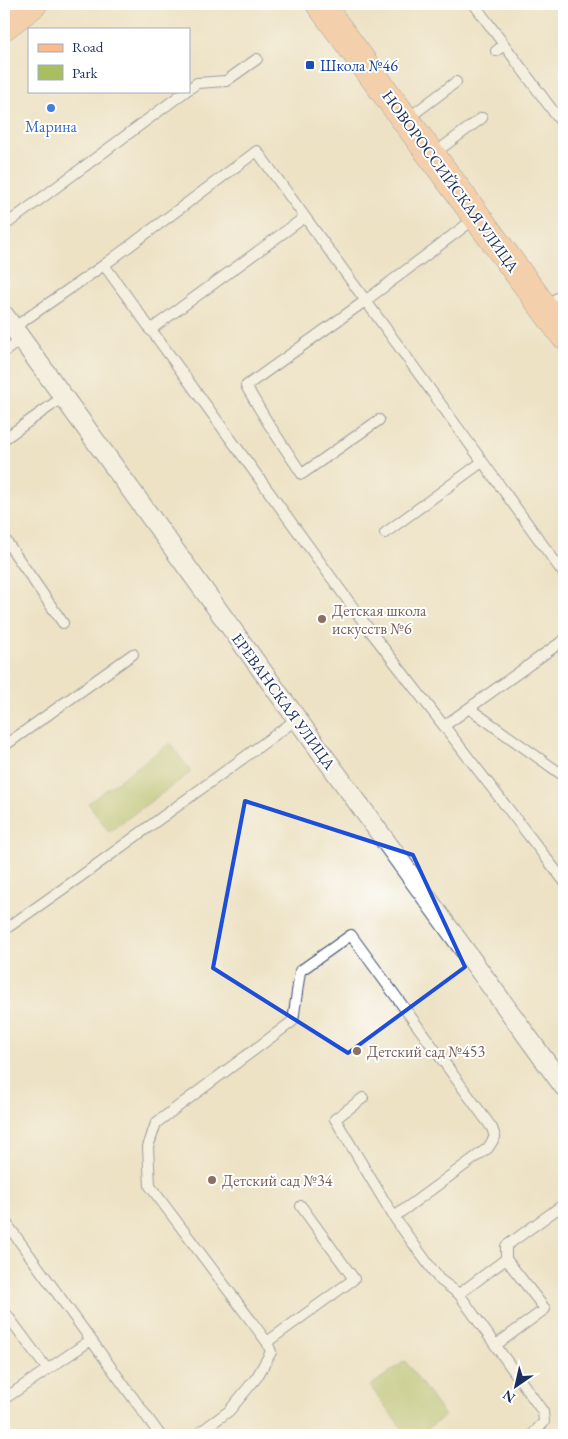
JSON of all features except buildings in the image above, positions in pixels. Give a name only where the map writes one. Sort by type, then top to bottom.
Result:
[{"type":"main road","points":[[4,26],[33,4]]},
{"type":"main road","name":"НОВОРОССИЙСКАЯ УЛИЦА","points":[[320,4],[477,217],[554,300],[564,335]]},
{"type":"street","name":"ЕРЕВАНСКАЯ УЛИЦА","points":[[13,327],[564,1086]]},
{"type":"lane","points":[[474,4],[500,48],[532,82],[564,126]]},
{"type":"lane","points":[[190,88],[197,83],[226,81],[257,59]]},
{"type":"lane","points":[[406,120],[456,82]]},
{"type":"lane","points":[[523,89],[532,82]]},
{"type":"lane","points":[[4,226],[185,92]]},
{"type":"lane","points":[[431,155],[482,118]]},
{"type":"lane","points":[[4,352],[13,327],[104,265],[257,151],[564,574]]},
{"type":"lane","points":[[150,330],[305,216]]},
{"type":"lane","points":[[379,420],[302,474],[246,386],[365,302],[477,217]]},
{"type":"lane","points":[[104,265],[368,628],[564,881]]},
{"type":"lane","points":[[4,439],[63,397]]},
{"type":"lane","points":[[385,533],[482,462]]},
{"type":"lane","points":[[4,538],[63,623]]},
{"type":"lane","points":[[444,726],[564,640]]},
{"type":"lane","points":[[4,746],[133,654]]},
{"type":"lane","points":[[470,709],[564,776]]},
{"type":"lane","points":[[4,930],[297,719]]},
{"type":"lane","points":[[196,1435],[229,1411],[257,1377],[271,1352],[267,1342],[150,1186],[148,1147],[156,1123],[293,1021],[300,971],[351,935],[492,1128],[495,1137],[488,1148],[394,1216]]},
{"type":"lane","points":[[363,1098],[335,1119],[394,1216],[439,1279],[458,1294],[543,1412],[544,1422],[532,1435]]},
{"type":"lane","points":[[496,1345],[545,1309],[506,1259],[506,1246],[564,1204]]},
{"type":"lane","points":[[267,1342],[354,1279],[301,1206]]},
{"type":"lane","points":[[4,1220],[160,1435]]},
{"type":"lane","points":[[458,1294],[506,1259]]},
{"type":"lane","points":[[4,1311],[47,1369]]},
{"type":"lane","points":[[4,1399],[91,1340]]},
{"type":"highlighted area","points":[[245,801],[413,855],[465,967],[348,1053],[213,968]]},
{"type":"green space","points":[[170,743],[191,772],[109,832],[88,803]]},
{"type":"green space","points":[[405,1361],[445,1416],[419,1435],[407,1435],[370,1386]]},
{"type":"place","name":"Школа №46","points":[[310,65]]},
{"type":"place","name":"Марина","points":[[51,108]]},
{"type":"place","name":"Детская школа искусств №6","points":[[322,619]]},
{"type":"place","name":"Детский сад №453","points":[[357,1051]]},
{"type":"place","name":"Детский сад №34","points":[[212,1180]]}]
